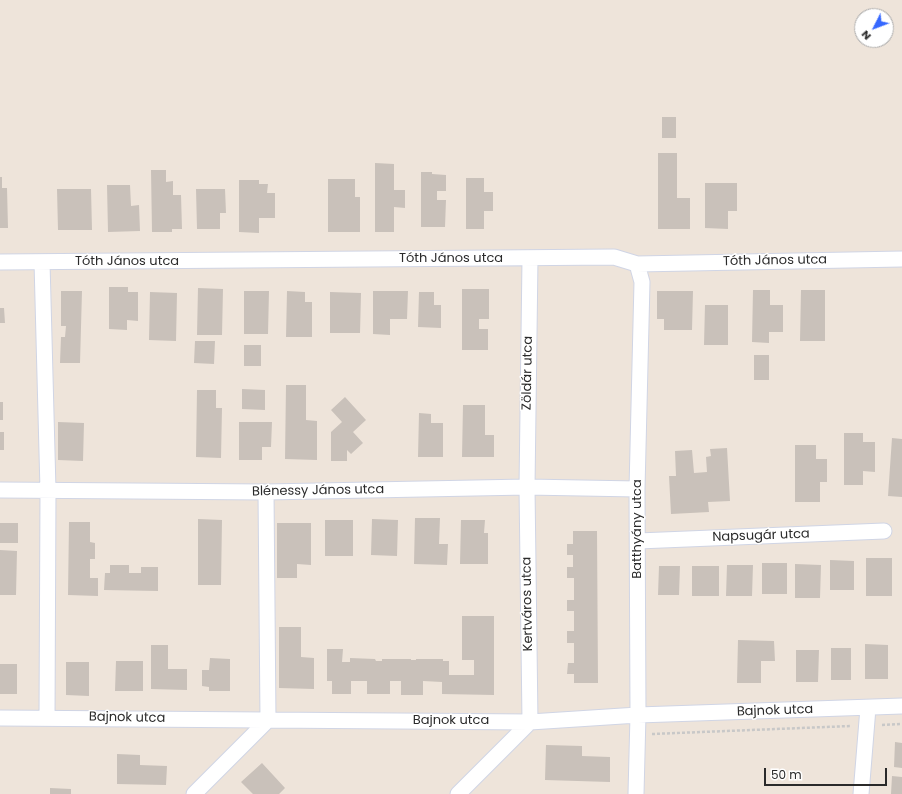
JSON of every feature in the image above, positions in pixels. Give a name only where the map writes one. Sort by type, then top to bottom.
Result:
[{"type":"street","name":"Tóth János utca","points":[[0,262],[530,259],[614,257],[637,264],[902,259]]},
{"type":"street","name":"Zöldár utca","points":[[527,487],[530,259]]},
{"type":"street","points":[[42,262],[48,490],[47,718]]},
{"type":"street","name":"Batthyány utca","points":[[636,794],[638,734],[637,489],[642,282],[637,264]]},
{"type":"street","name":"Blénessy János utca","points":[[0,490],[266,492],[527,487],[637,489]]},
{"type":"street","name":"Kertváros utca","points":[[527,487],[530,722]]},
{"type":"street","points":[[194,794],[268,720],[266,492]]},
{"type":"street","name":"Napsugár utca","points":[[638,541],[884,531]]},
{"type":"street","name":"Bajnok utca","points":[[0,718],[530,722],[638,715],[902,706]]},
{"type":"street","points":[[862,794],[868,708]]},
{"type":"street","points":[[458,794],[530,722]]},
{"type":"path","points":[[638,734],[902,724]]},
{"type":"building","points":[[662,117],[676,117],[676,138],[662,138]]},
{"type":"building","points":[[658,153],[677,153],[677,198],[690,198],[690,229],[658,229]]},
{"type":"building","points":[[375,163],[394,164],[394,190],[405,190],[405,208],[394,207],[394,232],[375,232]]},
{"type":"building","points":[[151,170],[166,170],[166,182],[173,181],[173,195],[181,195],[182,229],[172,229],[172,232],[152,232]]},
{"type":"building","points":[[421,172],[432,172],[432,174],[446,175],[446,191],[437,191],[437,200],[446,200],[445,227],[421,227]]},
{"type":"building","points":[[0,177],[2,177],[2,188],[7,188],[8,228],[0,228]]},
{"type":"building","points":[[466,178],[484,178],[484,192],[493,192],[493,211],[484,211],[484,229],[466,229]]},
{"type":"building","points":[[328,179],[355,179],[355,197],[360,197],[360,232],[328,232]]},
{"type":"building","points":[[239,180],[259,180],[259,184],[268,184],[267,193],[275,193],[275,218],[259,218],[259,233],[239,232]]},
{"type":"building","points":[[705,183],[737,183],[737,211],[728,211],[728,229],[705,228]]},
{"type":"building","points":[[107,185],[130,185],[131,206],[139,205],[140,231],[108,232]]},
{"type":"building","points":[[57,189],[91,189],[92,230],[58,230]]},
{"type":"building","points":[[196,189],[225,189],[226,213],[220,213],[220,229],[197,229]]},
{"type":"building","points":[[109,287],[128,287],[128,292],[138,292],[138,321],[127,320],[127,330],[109,329]]},
{"type":"building","points":[[198,288],[223,289],[222,335],[197,335]]},
{"type":"building","points":[[462,289],[489,289],[489,319],[479,319],[479,329],[488,329],[488,350],[462,350]]},
{"type":"building","points":[[753,290],[770,290],[770,305],[783,305],[783,332],[769,332],[769,343],[752,342]]},
{"type":"building","points":[[801,290],[825,290],[825,341],[800,341]]},
{"type":"building","points":[[61,291],[82,291],[80,363],[60,363],[61,337],[65,337],[66,326],[61,326]]},
{"type":"building","points":[[244,291],[269,291],[268,334],[244,334]]},
{"type":"building","points":[[287,291],[305,292],[305,302],[312,302],[312,337],[286,337]]},
{"type":"building","points":[[373,291],[408,291],[407,319],[390,319],[390,335],[373,334]]},
{"type":"building","points":[[657,291],[693,291],[692,330],[664,330],[664,319],[657,319]]},
{"type":"building","points":[[150,292],[177,293],[176,341],[149,340]]},
{"type":"building","points":[[330,292],[361,293],[360,333],[330,333]]},
{"type":"building","points":[[419,292],[434,292],[434,305],[441,305],[441,328],[418,327]]},
{"type":"building","points":[[705,305],[728,305],[728,345],[704,345]]},
{"type":"building","points":[[0,308],[4,308],[5,323],[0,323]]},
{"type":"building","points":[[195,341],[215,341],[214,364],[194,363]]},
{"type":"building","points":[[244,345],[261,345],[261,366],[244,366]]},
{"type":"building","points":[[754,355],[769,355],[769,380],[754,380]]},
{"type":"building","points":[[286,385],[306,385],[306,420],[317,421],[317,460],[285,459]]},
{"type":"building","points":[[242,389],[265,390],[265,410],[242,409]]},
{"type":"building","points":[[197,390],[216,390],[216,408],[222,408],[221,458],[196,457]]},
{"type":"building","points":[[345,397],[366,420],[353,432],[363,443],[351,454],[347,450],[347,461],[331,461],[331,432],[342,422],[331,410]]},
{"type":"building","points":[[0,402],[3,402],[3,420],[0,420]]},
{"type":"building","points":[[463,405],[485,405],[485,435],[494,435],[494,457],[462,457]]},
{"type":"building","points":[[419,413],[431,414],[431,423],[443,423],[443,457],[418,457]]},
{"type":"building","points":[[58,422],[84,423],[83,461],[58,460]]},
{"type":"building","points":[[239,422],[272,422],[271,447],[262,447],[262,460],[239,460]]},
{"type":"building","points":[[0,432],[4,432],[4,450],[0,450]]},
{"type":"building","points":[[844,433],[863,433],[863,442],[875,442],[875,472],[863,471],[863,485],[844,485]]},
{"type":"building","points":[[892,438],[902,439],[902,497],[888,496]]},
{"type":"building","points":[[795,445],[816,445],[816,459],[827,459],[827,482],[820,482],[820,502],[795,502]]},
{"type":"building","points":[[727,448],[730,501],[708,502],[709,512],[671,514],[669,476],[676,476],[675,451],[692,450],[694,473],[707,472],[706,457],[711,456],[710,449]]},
{"type":"building","points":[[415,518],[440,518],[439,544],[448,544],[447,565],[414,564]]},
{"type":"building","points":[[198,519],[222,520],[221,585],[198,585]]},
{"type":"building","points":[[372,519],[398,520],[397,556],[371,555]]},
{"type":"building","points":[[325,520],[353,520],[353,556],[325,556]]},
{"type":"building","points":[[461,520],[485,520],[484,533],[488,533],[488,564],[460,564]]},
{"type":"building","points":[[69,522],[90,522],[90,542],[95,543],[95,559],[90,559],[90,578],[98,578],[98,596],[68,595]]},
{"type":"building","points":[[0,523],[18,523],[18,543],[0,543]]},
{"type":"building","points":[[277,523],[311,523],[311,565],[297,564],[297,578],[277,578]]},
{"type":"building","points":[[573,531],[597,531],[598,683],[574,683],[574,674],[567,674],[568,663],[574,663],[574,643],[567,643],[567,631],[574,631],[574,611],[567,611],[567,600],[574,600],[574,578],[567,578],[567,567],[573,567],[573,555],[567,555],[567,544],[573,544]]},
{"type":"building","points":[[0,550],[17,551],[16,595],[0,595]]},
{"type":"building","points":[[866,558],[892,558],[892,596],[866,596]]},
{"type":"building","points":[[830,560],[854,561],[854,590],[830,590]]},
{"type":"building","points":[[762,563],[787,563],[787,594],[762,594]]},
{"type":"building","points":[[795,564],[821,565],[820,598],[795,598]]},
{"type":"building","points":[[110,565],[129,565],[129,573],[141,573],[141,567],[158,567],[158,591],[104,590],[105,573],[110,573]]},
{"type":"building","points":[[727,565],[753,565],[752,596],[726,596]]},
{"type":"building","points":[[659,566],[680,566],[679,595],[658,595]]},
{"type":"building","points":[[692,566],[719,566],[719,596],[692,596]]},
{"type":"building","points":[[462,616],[494,616],[494,695],[442,694],[442,682],[423,681],[423,695],[401,695],[401,681],[390,681],[390,694],[367,694],[367,681],[351,681],[351,694],[332,694],[332,681],[327,681],[327,649],[343,649],[342,662],[350,662],[350,658],[375,659],[376,661],[382,661],[382,659],[443,659],[443,661],[449,661],[449,675],[474,675],[474,660],[462,660]]},
{"type":"building","points":[[279,627],[301,627],[301,657],[314,658],[314,689],[279,688]]},
{"type":"building","points":[[738,640],[774,641],[775,661],[761,661],[761,683],[737,683]]},
{"type":"building","points":[[865,644],[888,645],[888,679],[865,679]]},
{"type":"building","points":[[151,645],[168,645],[168,669],[187,669],[187,690],[151,689]]},
{"type":"building","points":[[831,648],[851,648],[851,680],[831,680]]},
{"type":"building","points":[[796,650],[819,650],[818,682],[796,682]]},
{"type":"building","points":[[210,658],[230,659],[230,691],[209,691],[209,687],[202,686],[202,670],[209,670]]},
{"type":"building","points":[[116,661],[143,661],[143,691],[115,691]]},
{"type":"building","points":[[66,662],[89,662],[89,696],[66,695]]},
{"type":"building","points":[[0,664],[17,664],[17,694],[0,694]]},
{"type":"building","points":[[895,742],[902,743],[902,768],[894,767]]},
{"type":"building","points":[[546,745],[582,746],[582,756],[610,757],[610,782],[545,780]]},
{"type":"building","points":[[117,754],[140,755],[140,765],[167,766],[166,785],[117,784]]},
{"type":"building","points":[[262,763],[285,788],[279,794],[253,794],[241,782]]},
{"type":"building","points":[[892,776],[902,777],[902,794],[891,794]]},
{"type":"building","points":[[50,788],[71,789],[71,794],[50,794]]}]
